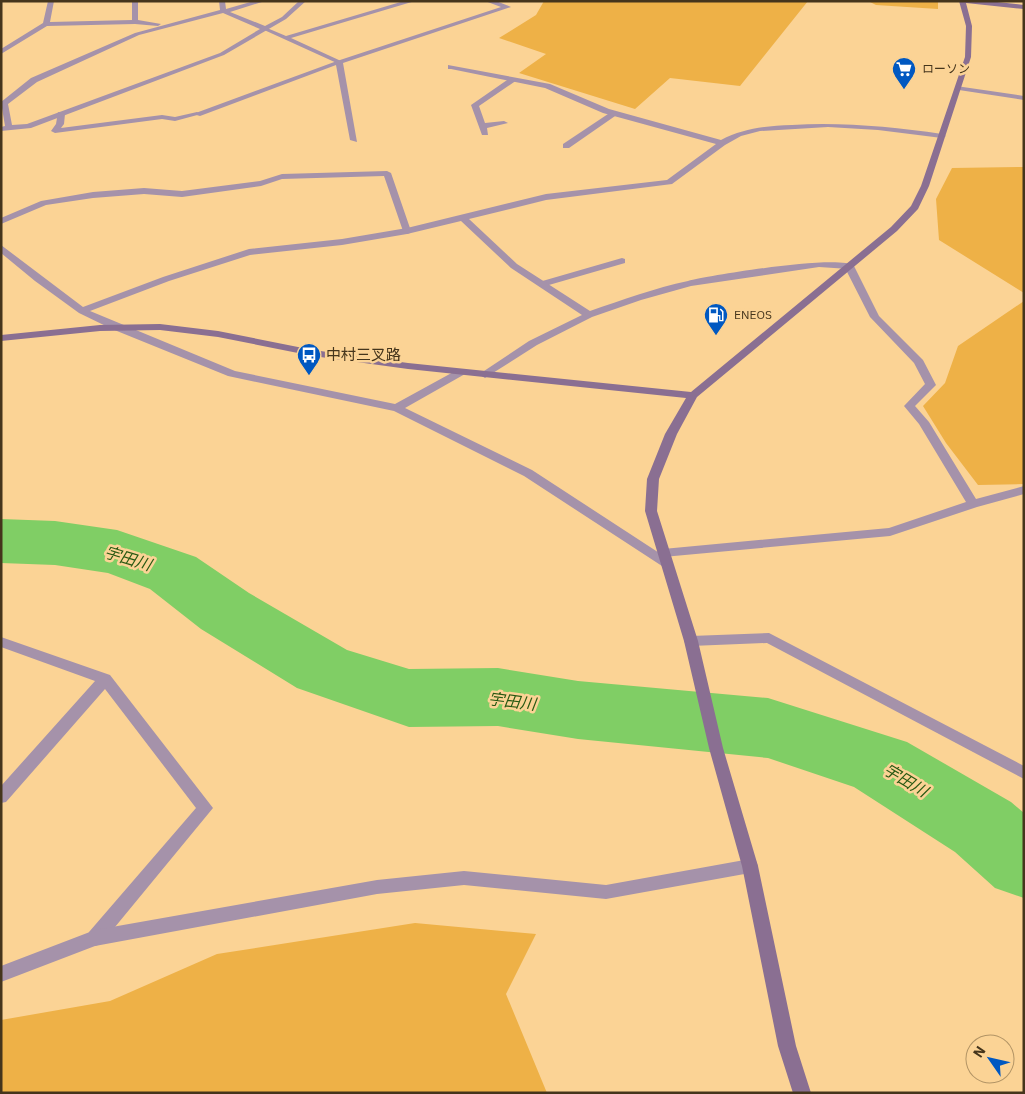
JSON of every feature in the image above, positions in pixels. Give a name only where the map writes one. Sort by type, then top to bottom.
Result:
[{"type":"street","points":[[46,24],[51,1]]},
{"type":"street","points":[[135,1],[135,22]]},
{"type":"street","points":[[222,1],[222,11]]},
{"type":"street","points":[[262,1],[166,24],[137,34],[34,80],[4,103],[5,129],[28,126],[222,54],[284,18],[303,1]]},
{"type":"street","points":[[285,38],[412,1]]},
{"type":"street","points":[[61,114],[60,124],[55,131],[162,117],[175,119],[197,114],[339,62],[508,7],[488,1]]},
{"type":"street","points":[[802,1093],[787,1046],[750,866],[723,769],[691,640],[664,558],[652,511],[654,479],[671,434],[693,395],[894,229],[915,207],[959,88],[968,57],[969,26],[962,1]]},
{"type":"street","points":[[967,1],[1024,7]]},
{"type":"street","points":[[222,11],[339,62]]},
{"type":"street","points":[[1,52],[46,24],[135,22],[166,24]]},
{"type":"street","points":[[339,62],[354,140]]},
{"type":"street","points":[[451,67],[546,86],[614,114],[722,143]]},
{"type":"street","points":[[504,123],[484,129],[475,106],[513,80]]},
{"type":"street","points":[[959,88],[1024,98]]},
{"type":"street","points":[[566,146],[614,114]]},
{"type":"street","points":[[82,311],[166,279],[249,252],[342,242],[407,231],[546,197],[670,182],[722,143],[738,134],[760,130],[809,126],[878,128],[942,136]]},
{"type":"street","points":[[560,137],[574,141]]},
{"type":"street","points":[[1,221],[44,203],[93,195],[144,191],[182,194],[261,183],[282,177],[387,173],[407,231]]},
{"type":"street","points":[[463,218],[514,266],[589,314]]},
{"type":"street","points":[[1,248],[38,280],[82,311],[116,327],[232,374],[397,408],[528,473],[664,558],[890,532],[973,504],[1021,495]]},
{"type":"street","points":[[542,284],[622,261]]},
{"type":"street","points":[[485,375],[534,343],[589,314],[690,282],[819,264],[849,266]]},
{"type":"street","points":[[849,266],[875,317],[919,362],[931,385],[910,406],[923,422],[973,504]]},
{"type":"street","points":[[1,338],[116,327],[158,327],[195,330],[312,352],[460,372],[693,395]]},
{"type":"street","points":[[397,408],[460,372]]},
{"type":"street","points":[[691,640],[769,638],[1024,772]]},
{"type":"street","points":[[1,642],[105,679],[205,808],[95,938]]},
{"type":"street","points":[[1,798],[105,679]]},
{"type":"street","points":[[1,974],[95,938],[396,885],[464,878],[606,892],[750,866]]},
{"type":"shaded area","points":[[544,1],[808,1],[740,86],[670,78],[635,109],[519,73],[546,54],[499,38],[536,15]]},
{"type":"shaded area","points":[[868,1],[938,1],[938,9],[876,5]]},
{"type":"shaded area","points":[[1024,167],[1024,293],[939,240],[936,199],[952,168]]},
{"type":"shaded area","points":[[1024,301],[1024,484],[978,485],[946,443],[923,406],[945,383],[958,346]]},
{"type":"shaded area","points":[[415,923],[536,934],[506,994],[547,1093],[1,1093],[1,1020],[110,1001],[217,954]]},
{"type":"waterway","name":"宇田川","points":[[1,541],[55,543],[117,552],[173,573],[225,611],[322,669],[409,698],[498,697],[578,710],[768,728],[880,764],[983,827],[1024,862]]},
{"type":"place","name":"ローソン","points":[[904,90]]},
{"type":"place","name":"ENEOS","points":[[716,336]]},
{"type":"place","name":"中村三叉路","points":[[309,376]]}]
